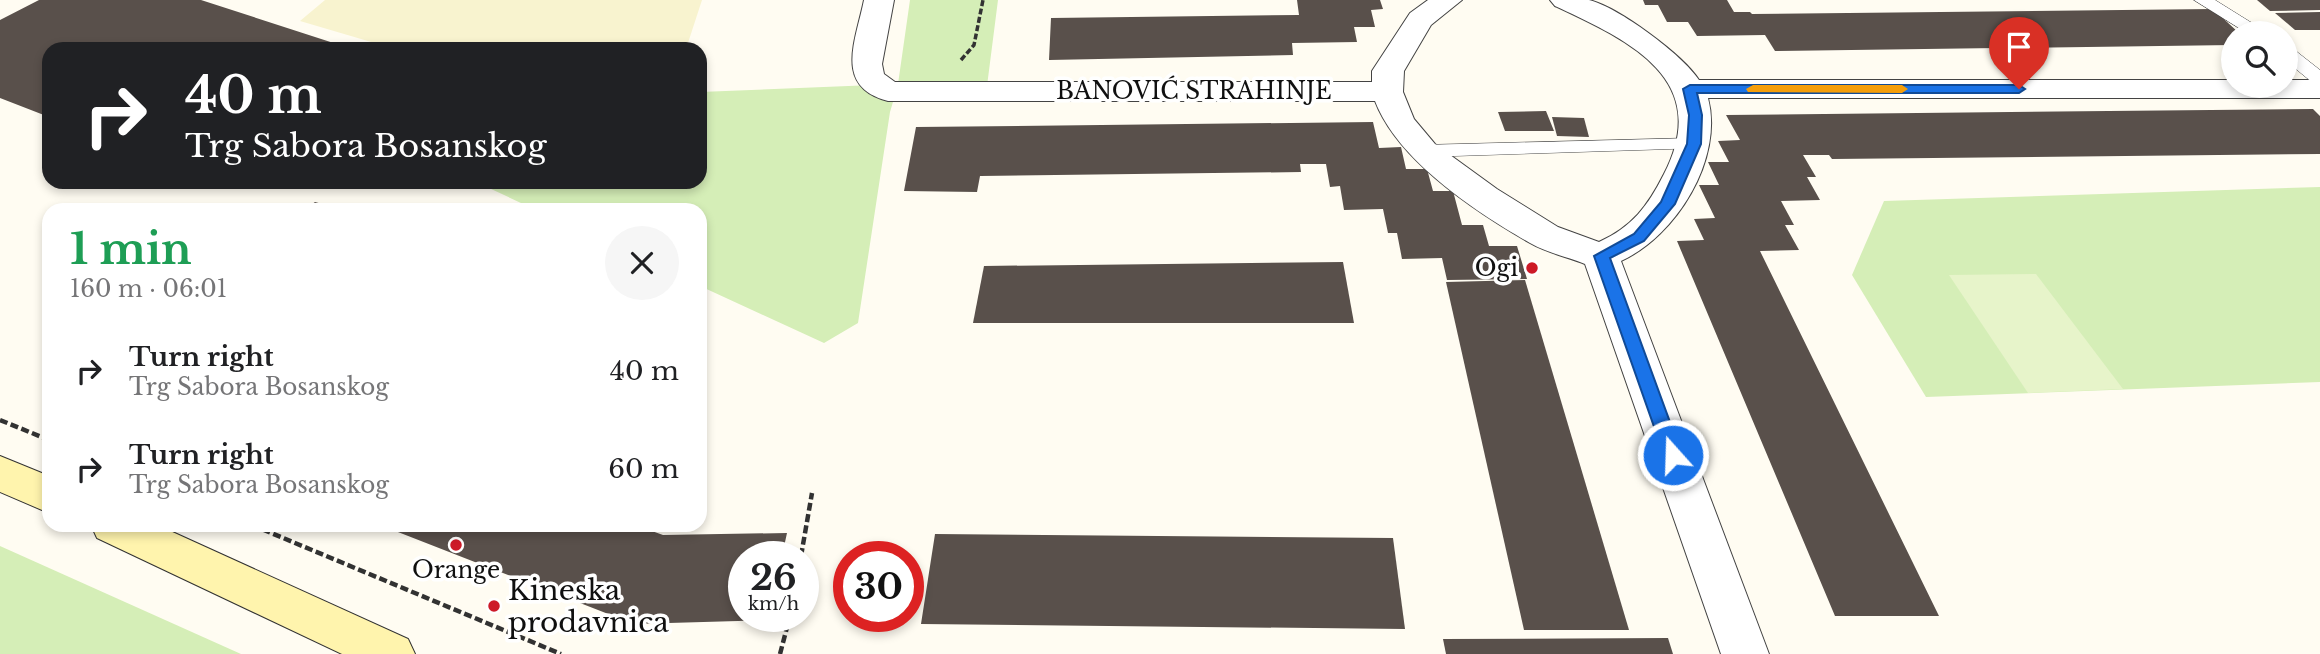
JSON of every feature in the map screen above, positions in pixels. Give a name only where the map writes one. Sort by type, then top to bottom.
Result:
[{"type":"street","name":"BANOVIĆ STRAHINJE","points":[[879,0],[867,64],[869,78],[888,91],[1387,92]]},
{"type":"street","points":[[1447,0],[1420,19],[1388,71],[1387,92],[1399,122],[1423,151],[1485,197],[1545,236],[1601,256],[1639,237],[1668,204],[1694,144],[1696,115],[1690,89],[1669,64],[1614,25],[1565,0]]},
{"type":"street","points":[[1690,89],[2320,89]]},
{"type":"street","points":[[1601,256],[1745,654]]},
{"type":"street","points":[[0,472],[42,492]]},
{"type":"street","points":[[128,532],[391,654]]},
{"type":"lane","points":[[2203,0],[2239,21]]},
{"type":"lane","points":[[2298,62],[2320,79]]},
{"type":"lane","points":[[1423,151],[1694,144]]},
{"type":"path","points":[[921,93],[960,61],[974,45],[983,0]]},
{"type":"path","points":[[0,420],[42,437]]},
{"type":"path","points":[[804,541],[813,493]]},
{"type":"path","points":[[269,532],[561,654]]},
{"type":"path","points":[[780,654],[786,632]]},
{"type":"shaded area","points":[[325,0],[702,0],[688,42],[371,42],[300,21]]},
{"type":"green space","points":[[910,0],[998,0],[987,86],[898,85],[890,112],[858,323],[824,343],[707,289],[707,203],[521,203],[491,189],[707,189],[707,92],[898,84]]},
{"type":"green space","points":[[2320,187],[2320,382],[1926,397],[1852,275],[1884,201]]},
{"type":"green space","points":[[2036,274],[2123,389],[2028,393],[1949,275]]},
{"type":"green space","points":[[0,546],[241,654],[0,654]]},
{"type":"building","points":[[39,0],[201,0],[330,42],[42,42],[42,114],[0,98],[0,20]]},
{"type":"building","points":[[1297,0],[1380,0],[1383,9],[1371,10],[1375,27],[1354,27],[1357,42],[1292,43],[1293,55],[1049,60],[1051,18],[1299,15]]},
{"type":"building","points":[[1643,0],[1727,0],[1734,12],[1752,14],[2213,9],[2226,21],[2221,21],[2221,45],[1775,51],[1765,35],[1697,36],[1688,22],[1667,22],[1658,5],[1645,5]]},
{"type":"building","points":[[2257,0],[2320,0],[2320,10],[2270,11]]},
{"type":"building","points":[[2320,12],[2320,30],[2298,30],[2298,21],[2284,21],[2275,13]]},
{"type":"building","points":[[2313,109],[2320,116],[2320,154],[1832,159],[1829,155],[1803,155],[1816,177],[1807,177],[1820,200],[1781,201],[1794,225],[1785,225],[1799,250],[1760,251],[1939,616],[1835,616],[1677,241],[1704,240],[1694,219],[1715,218],[1699,185],[1719,185],[1708,162],[1729,162],[1718,141],[1740,140],[1726,115]]},
{"type":"building","points":[[1546,111],[1554,131],[1505,131],[1498,112]]},
{"type":"building","points":[[1552,117],[1584,118],[1589,137],[1557,136]]},
{"type":"building","points":[[1373,122],[1379,148],[1401,147],[1406,169],[1427,169],[1433,191],[1453,191],[1462,225],[1483,225],[1489,246],[1517,246],[1527,279],[1447,280],[1442,258],[1402,259],[1397,233],[1388,233],[1383,209],[1344,210],[1340,186],[1330,187],[1326,164],[1300,164],[1301,172],[980,176],[977,192],[904,191],[916,127]]},
{"type":"building","points":[[1343,262],[1354,323],[973,323],[984,266]]},
{"type":"building","points":[[1525,280],[1629,630],[1524,630],[1446,282]]},
{"type":"building","points":[[398,532],[655,532],[663,535],[787,533],[785,541],[728,541],[728,621],[634,624]]},
{"type":"building","points":[[935,534],[1393,538],[1405,629],[924,624],[924,605]]},
{"type":"building","points":[[1668,638],[1673,654],[1446,654],[1443,639]]},
{"type":"slow traffic","points":[[1753,89],[1902,89]]},
{"type":"place","name":"Ogi","points":[[1532,268]]},
{"type":"place","name":"Orange","points":[[456,545]]},
{"type":"place","name":"Kineska prodavnica","points":[[494,606]]},
{"type":"route","points":[[1673,455],[1601,256],[1639,237],[1668,204],[1694,144],[1696,115],[1690,89],[2019,89]]}]
